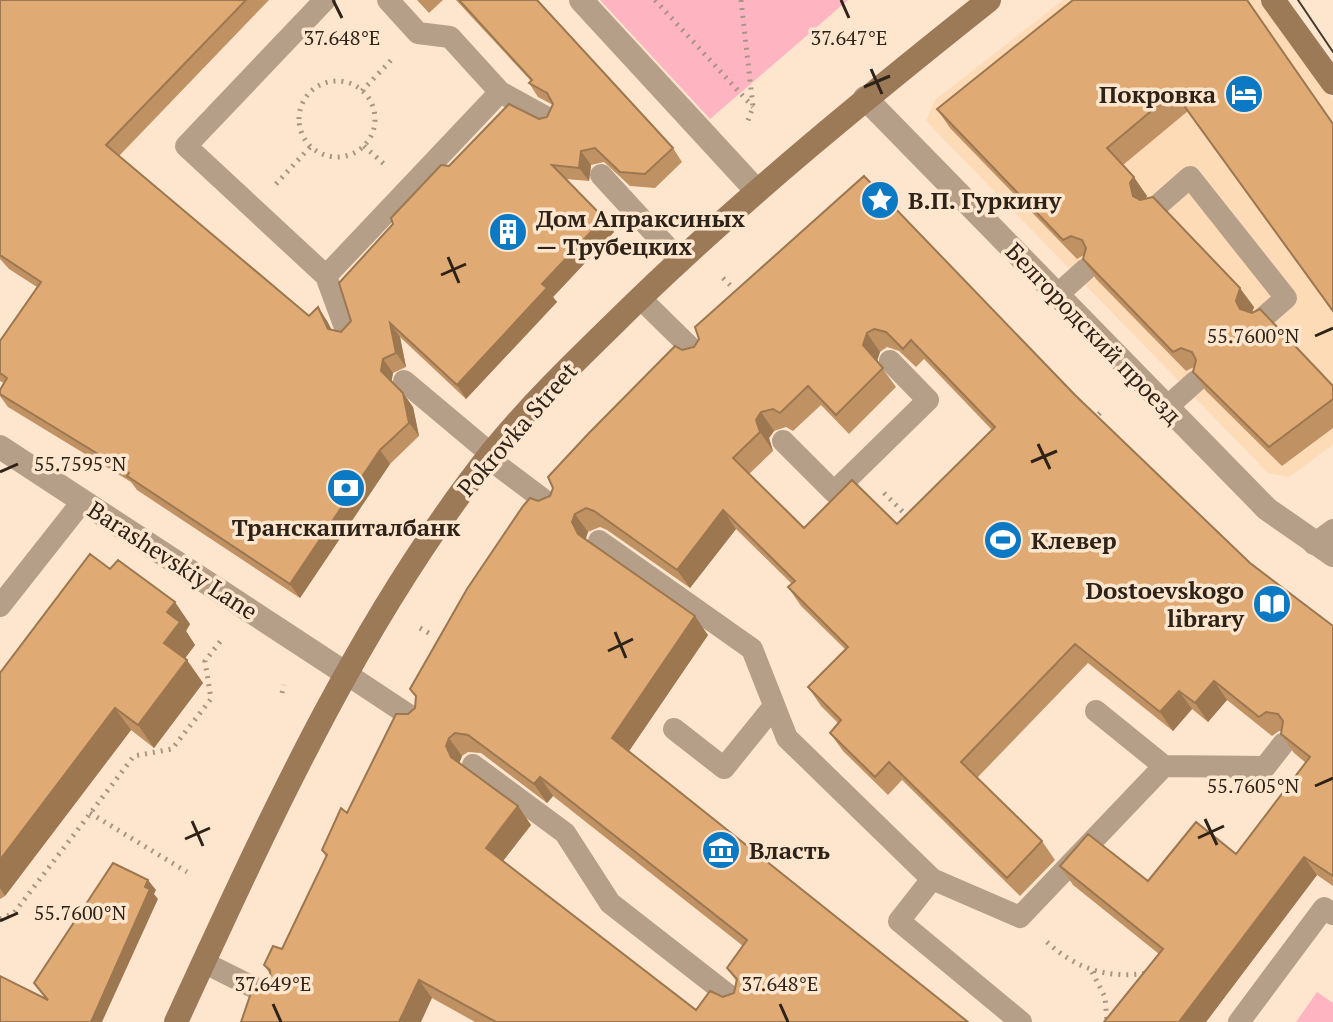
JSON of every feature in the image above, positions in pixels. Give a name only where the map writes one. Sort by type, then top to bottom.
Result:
[{"type":"main road","name":"Pokrovka Street","points":[[176,1022],[345,673],[452,506],[490,456],[574,362],[679,260],[865,98],[989,0]]},
{"type":"main road","points":[[1273,0],[1333,83]]},
{"type":"street","points":[[581,0],[756,190]]},
{"type":"street","name":"Белгородский проезд","points":[[865,98],[1267,509],[1327,543]]},
{"type":"street","name":"Barashevskiy Lane","points":[[0,447],[345,673]]},
{"type":"lane","points":[[325,0],[186,146],[326,276],[347,333]]},
{"type":"lane","points":[[388,0],[418,33],[450,37],[500,92],[549,119]]},
{"type":"lane","points":[[326,276],[500,92]]},
{"type":"lane","points":[[601,175],[679,260]]},
{"type":"lane","points":[[1157,206],[1190,177],[1286,298],[1263,318]]},
{"type":"lane","points":[[1057,295],[1086,269]]},
{"type":"lane","points":[[640,298],[698,355]]},
{"type":"lane","points":[[783,441],[834,492],[928,400],[890,361]]},
{"type":"lane","points":[[404,381],[552,506]]},
{"type":"lane","points":[[1167,407],[1196,381]]},
{"type":"lane","points":[[0,606],[82,502]]},
{"type":"lane","points":[[599,541],[752,649],[787,738],[932,879],[1020,917],[1164,766]]},
{"type":"lane","points":[[345,673],[416,720]]},
{"type":"lane","points":[[674,729],[724,768],[774,706]]},
{"type":"lane","points":[[1096,711],[1164,766],[1265,767],[1283,744]]},
{"type":"lane","points":[[473,765],[565,833],[610,903],[737,1002]]},
{"type":"lane","points":[[932,879],[899,921],[1021,1022]]},
{"type":"lane","points":[[1239,1022],[1324,908],[1333,914]]},
{"type":"lane","points":[[203,962],[271,996]]},
{"type":"path","points":[[655,0],[753,107],[741,0]]},
{"type":"path","points":[[362,91],[418,33]]},
{"type":"path","points":[[333,81],[346,82],[362,91],[374,108],[375,122],[364,146],[341,157],[328,157],[311,146],[300,130],[299,117],[309,93],[333,81]]},
{"type":"path","points":[[254,209],[311,146]]},
{"type":"path","points":[[723,278],[734,289]]},
{"type":"path","points":[[1084,429],[1104,409]]},
{"type":"path","points":[[858,467],[915,523]]},
{"type":"path","points":[[420,628],[432,635]]},
{"type":"path","points":[[0,919],[14,913],[134,756],[172,749],[211,699],[205,661],[223,637]]},
{"type":"path","points":[[282,693],[284,685]]},
{"type":"path","points":[[90,813],[187,872]]},
{"type":"path","points":[[1020,917],[1063,957],[1092,971],[1126,976],[1158,972]]},
{"type":"path","points":[[1092,971],[1105,997],[1107,1022]]},
{"type":"shaded area","points":[[600,0],[848,0],[710,119]]},
{"type":"shaded area","points":[[1063,0],[1261,0],[1333,101],[1333,445],[1289,477],[1268,473],[926,121],[935,100]]},
{"type":"shaded area","points":[[1317,992],[1333,1003],[1333,1022],[1296,1022]]},
{"type":"building","points":[[0,0],[246,0],[106,145],[309,316],[318,307],[328,329],[341,332],[351,321],[339,283],[393,224],[391,218],[441,165],[449,166],[509,104],[539,119],[547,117],[553,104],[547,93],[529,83],[532,80],[459,0],[537,0],[673,148],[645,174],[620,172],[595,148],[581,151],[579,168],[552,165],[604,218],[542,284],[547,288],[457,385],[390,323],[396,353],[383,359],[381,371],[403,393],[409,423],[380,450],[290,584],[127,476],[129,473],[0,394],[7,378],[0,373],[0,341],[41,282],[0,255]]},
{"type":"building","points":[[1073,0],[1247,0],[1333,124],[1333,311],[1174,92],[1107,148],[1134,177],[1130,183],[1133,196],[1140,200],[1153,197],[1240,288],[1236,301],[1240,309],[1252,313],[1260,309],[1333,386],[1333,399],[1269,447],[1193,372],[1196,360],[1192,352],[1181,348],[1173,352],[1083,259],[1086,248],[1082,240],[1071,236],[1063,240],[937,109]]},
{"type":"building","points":[[864,176],[1075,395],[1250,563],[1333,626],[1333,876],[1304,857],[1179,1022],[1104,1022],[1163,949],[1060,866],[1088,834],[1148,881],[1196,822],[1236,854],[1310,757],[1281,734],[1283,721],[1278,714],[1266,712],[1259,717],[1214,681],[1195,703],[1179,691],[1160,712],[1075,644],[961,762],[1042,841],[1007,878],[889,762],[875,777],[830,733],[841,720],[808,687],[848,647],[788,587],[795,581],[723,510],[677,570],[586,508],[575,514],[572,522],[578,534],[695,616],[612,738],[968,1022],[496,1022],[419,980],[399,1022],[241,1022],[252,990],[265,989],[271,983],[270,970],[264,965],[273,946],[282,949],[327,855],[322,850],[341,808],[347,813],[396,714],[408,714],[415,708],[416,696],[410,689],[467,589],[530,498],[538,501],[550,496],[553,488],[548,477],[675,346],[682,350],[694,347],[699,339],[695,327]],"holes":[[[874,329],[886,332],[903,349],[911,340],[995,427],[897,524],[852,480],[804,528],[733,458],[760,432],[756,420],[761,412],[773,409],[780,413],[808,386],[836,415],[883,368],[863,345],[867,333]],[[455,733],[468,735],[534,784],[540,777],[747,940],[727,968],[737,979],[734,993],[723,997],[710,991],[696,1010],[486,848],[518,806],[451,757],[446,746]]]},
{"type":"building","points":[[90,554],[110,569],[118,560],[175,602],[167,612],[180,622],[164,643],[187,660],[138,725],[115,708],[0,860],[0,673]]},
{"type":"building","points":[[113,863],[148,880],[145,887],[150,889],[91,1022],[0,1022],[0,976],[48,1000],[34,983]]},
{"type":"tram line","points":[[1298,0],[1333,52]]},
{"type":"place","name":"Покровка","points":[[1244,94]]},
{"type":"place","name":"В.П. Гуркину","points":[[880,200]]},
{"type":"place","name":"Дом Апраксиных — Трубецких","points":[[508,232]]},
{"type":"place","name":"Транскапиталбанк","points":[[346,488]]},
{"type":"place","name":"Клевер","points":[[1003,540]]},
{"type":"place","name":"Dostoevskogo library","points":[[1272,604]]},
{"type":"place","name":"Власть","points":[[721,850]]}]
